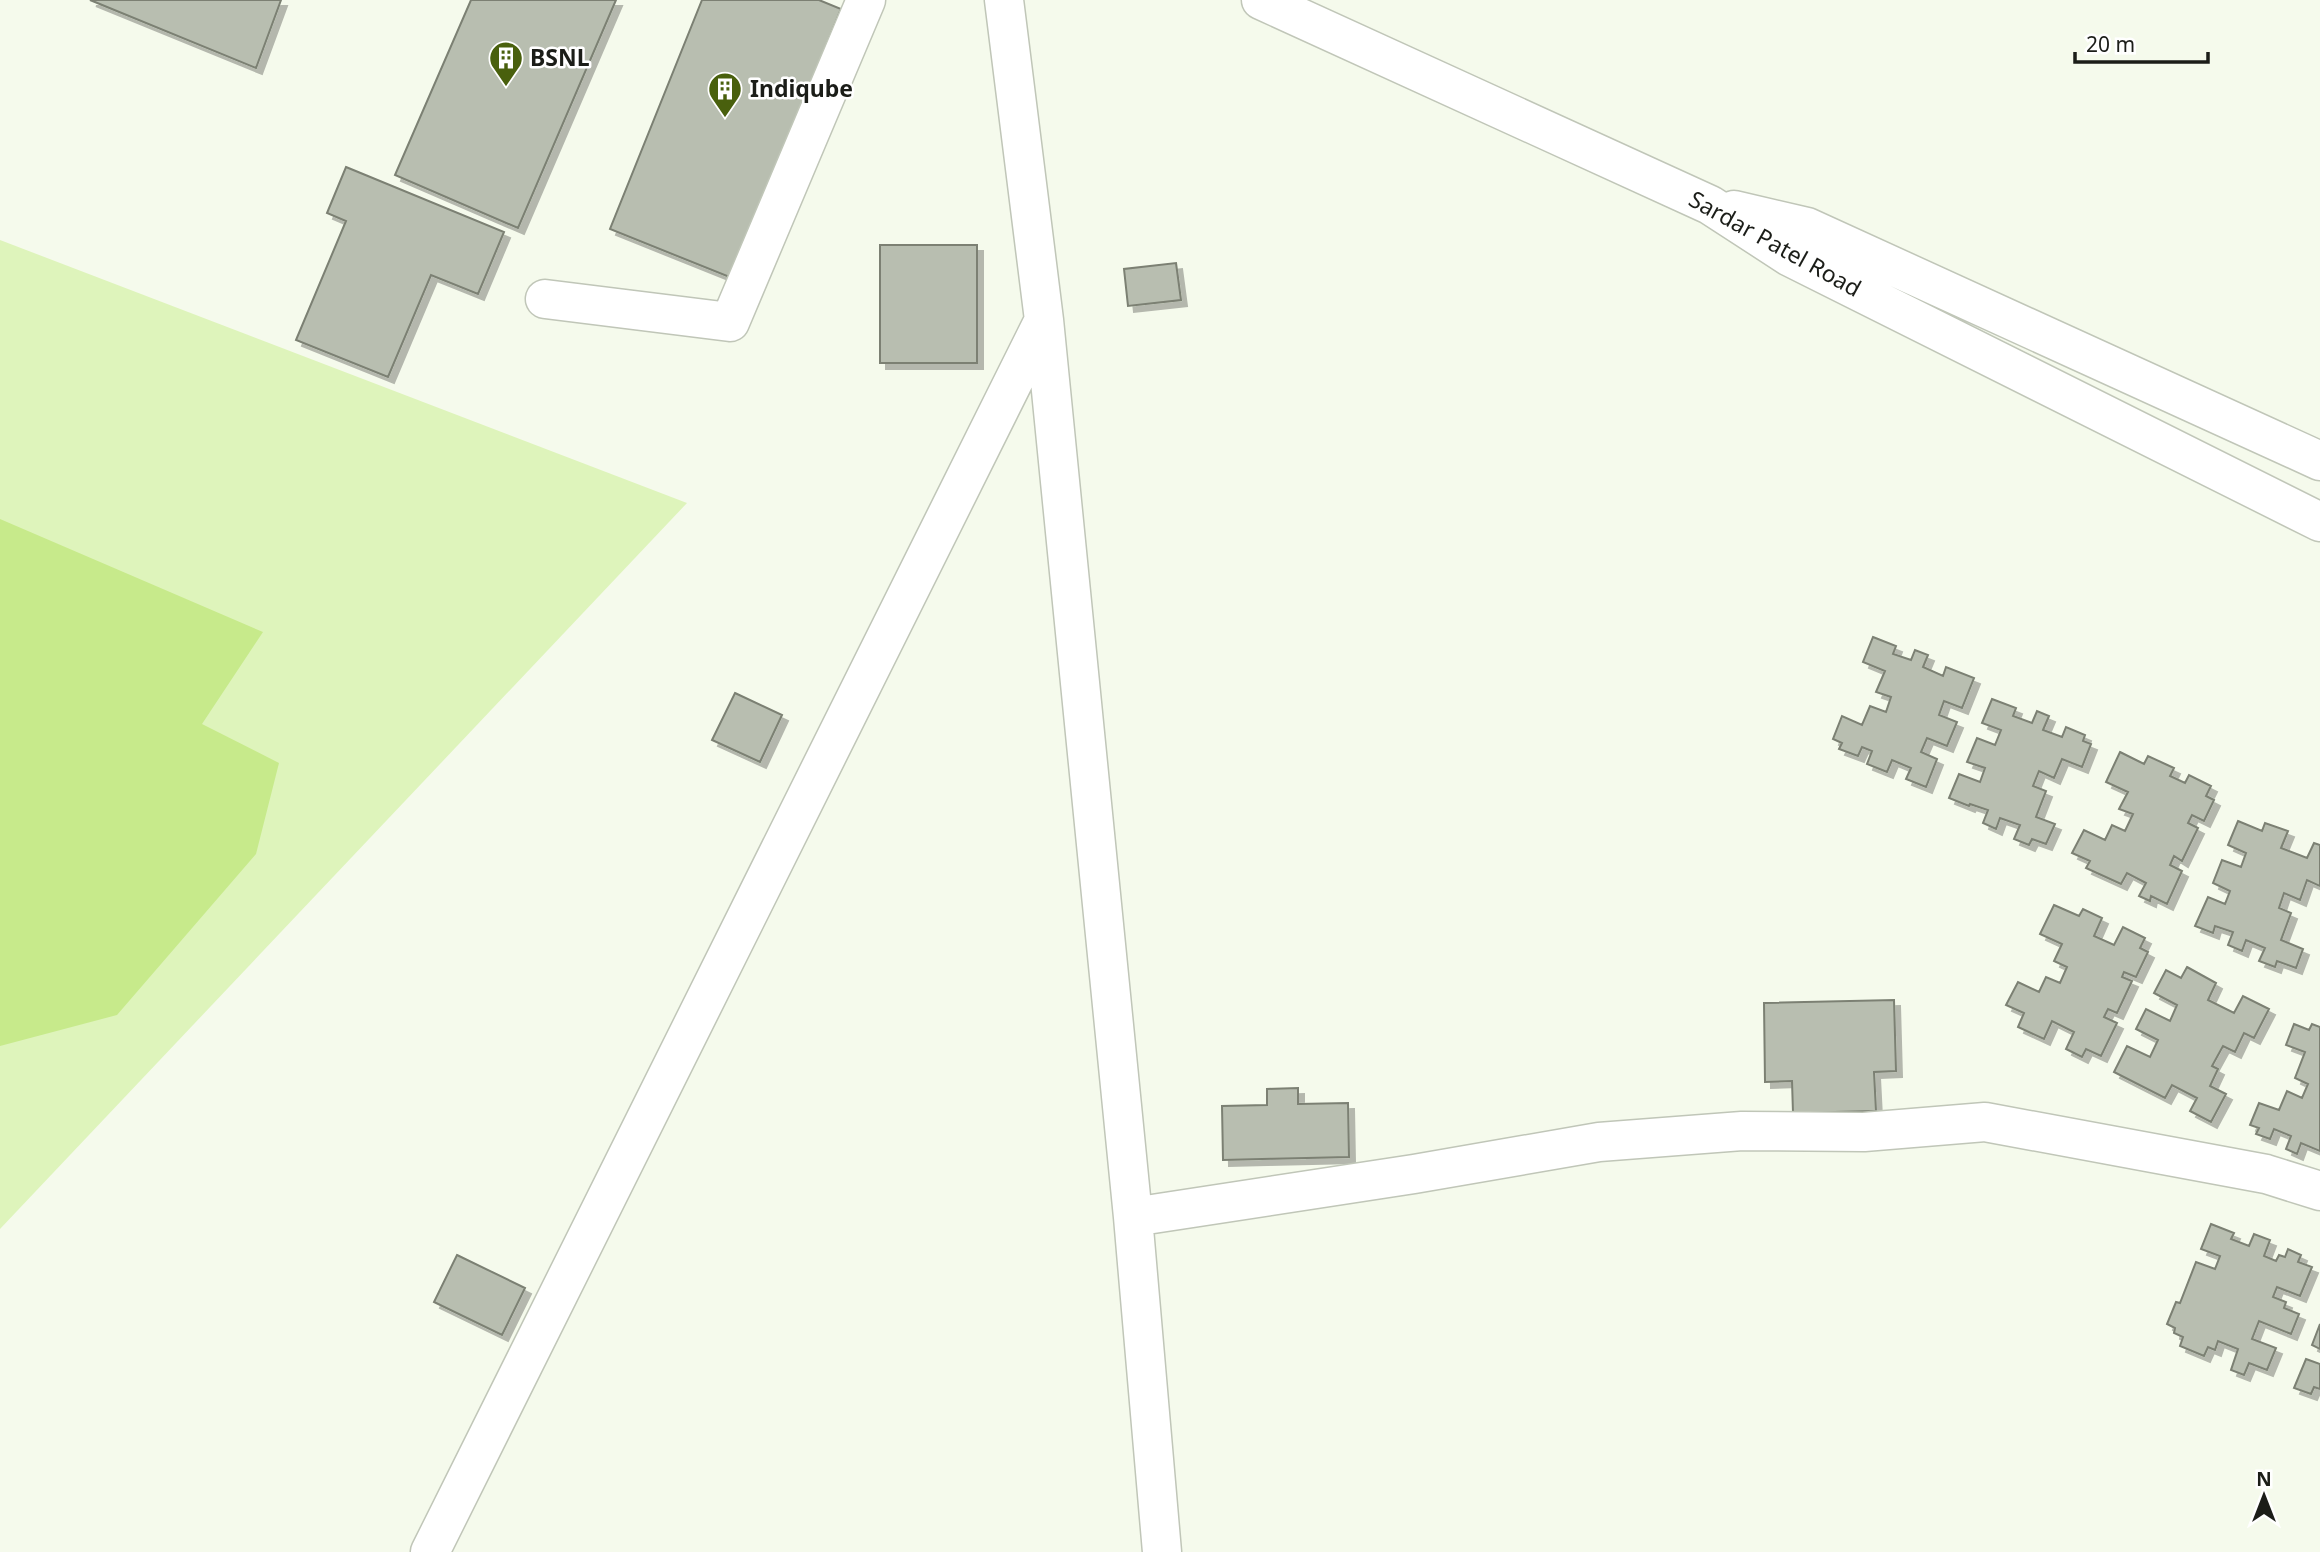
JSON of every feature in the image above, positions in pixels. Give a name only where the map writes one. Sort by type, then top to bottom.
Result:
[{"type":"main road","points":[[545,299],[730,322],[866,0]]},
{"type":"main road","points":[[1004,0],[1044,320],[1133,1217],[1162,1552]]},
{"type":"main road","name":"Sardar Patel Road","points":[[1262,0],[1710,205],[1790,257],[2320,522]]},
{"type":"main road","points":[[1710,205],[1807,226],[2320,461]]},
{"type":"main road","points":[[430,1552],[1044,320]]},
{"type":"main road","points":[[1133,1217],[1414,1174],[1599,1142],[1742,1131],[1864,1132],[1985,1122],[2266,1174],[2320,1191]]},
{"type":"shaded area","points":[[0,240],[687,503],[0,1229]]},
{"type":"shaded area","points":[[0,519],[263,632],[202,724],[279,763],[256,854],[117,1015],[0,1046]]},
{"type":"building","points":[[90,0],[281,0],[256,68]]},
{"type":"building","name":"BSNL","points":[[471,0],[616,0],[518,228],[395,175]]},
{"type":"building","name":"Indiqube","points":[[702,0],[819,0],[841,9],[732,278],[610,229]]},
{"type":"building","points":[[346,167],[504,232],[478,294],[431,275],[388,377],[296,340],[346,221],[327,213]]},
{"type":"building","points":[[880,245],[977,245],[977,363],[880,363]]},
{"type":"building","points":[[1176,263],[1181,300],[1128,306],[1124,269]]},
{"type":"building","points":[[1873,637],[1896,646],[1893,654],[1911,660],[1915,650],[1928,655],[1923,667],[1943,676],[1946,667],[1974,678],[1962,708],[1944,701],[1939,715],[1957,722],[1947,746],[1927,738],[1921,752],[1937,759],[1926,787],[1906,779],[1911,768],[1892,760],[1887,772],[1867,764],[1872,751],[1862,747],[1858,756],[1839,749],[1842,743],[1833,739],[1842,716],[1862,725],[1870,706],[1886,712],[1891,697],[1876,692],[1885,671],[1863,662]]},
{"type":"building","points":[[735,693],[782,715],[760,762],[712,740]]},
{"type":"building","points":[[1992,699],[2016,708],[2013,716],[2032,723],[2037,711],[2049,716],[2043,730],[2062,737],[2066,727],[2085,735],[2083,741],[2091,744],[2082,767],[2062,759],[2054,778],[2039,771],[2033,786],[2046,791],[2036,817],[2055,824],[2046,844],[2032,839],[2029,845],[2014,839],[2020,825],[2000,818],[1996,829],[1983,823],[1988,810],[1949,798],[1959,774],[1980,782],[1985,768],[1967,762],[1977,738],[1995,745],[2001,730],[1982,723]]},
{"type":"building","points":[[2120,752],[2144,764],[2148,756],[2174,768],[2170,776],[2185,783],[2189,775],[2211,786],[2206,796],[2214,800],[2204,821],[2192,815],[2188,823],[2198,828],[2182,861],[2174,856],[2170,865],[2182,871],[2167,904],[2151,896],[2150,901],[2139,896],[2146,883],[2127,873],[2121,884],[2086,868],[2090,861],[2072,853],[2084,830],[2105,840],[2112,825],[2125,831],[2133,814],[2119,809],[2128,792],[2106,782]]},
{"type":"building","points":[[2238,821],[2262,831],[2265,823],[2288,831],[2281,848],[2307,858],[2314,843],[2320,845],[2320,886],[2307,880],[2300,900],[2284,893],[2279,908],[2291,913],[2281,940],[2303,949],[2296,968],[2277,961],[2275,967],[2259,961],[2265,948],[2246,940],[2242,951],[2228,945],[2233,932],[2215,926],[2213,933],[2195,926],[2208,897],[2225,904],[2230,891],[2213,883],[2222,860],[2241,867],[2246,853],[2228,845]]},
{"type":"building","points":[[2054,905],[2079,916],[2083,909],[2102,918],[2094,936],[2114,945],[2123,927],[2145,938],[2140,948],[2148,952],[2136,977],[2124,972],[2122,977],[2132,981],[2117,1013],[2108,1009],[2104,1017],[2117,1023],[2101,1056],[2086,1049],[2082,1057],[2066,1049],[2074,1032],[2052,1021],[2044,1039],[2018,1027],[2024,1013],[2006,1005],[2018,982],[2039,992],[2046,977],[2060,983],[2067,967],[2054,961],[2062,944],[2040,934]]},
{"type":"building","points":[[2187,967],[2216,983],[2208,1000],[2234,1013],[2243,996],[2269,1009],[2254,1038],[2244,1033],[2235,1052],[2223,1046],[2212,1066],[2218,1069],[2210,1086],[2226,1094],[2211,1122],[2190,1111],[2197,1098],[2172,1085],[2165,1098],[2114,1072],[2127,1046],[2150,1057],[2158,1040],[2136,1029],[2146,1009],[2170,1021],[2177,1005],[2154,993],[2166,970],[2181,978]]},
{"type":"building","points":[[1894,1000],[1896,1071],[1874,1072],[1876,1111],[1793,1113],[1792,1081],[1765,1082],[1764,1003]]},
{"type":"building","points":[[2294,1024],[2309,1030],[2312,1024],[2320,1027],[2320,1151],[2301,1143],[2297,1154],[2286,1149],[2291,1136],[2274,1129],[2270,1139],[2256,1134],[2259,1128],[2250,1125],[2259,1103],[2279,1110],[2287,1091],[2302,1098],[2308,1084],[2295,1078],[2305,1052],[2286,1045]]},
{"type":"building","points":[[1298,1088],[1298,1104],[1348,1103],[1349,1157],[1223,1160],[1222,1106],[1267,1105],[1267,1089]]},
{"type":"building","points":[[2211,1224],[2234,1233],[2231,1239],[2249,1246],[2254,1234],[2270,1240],[2264,1256],[2276,1261],[2279,1255],[2285,1257],[2288,1249],[2301,1255],[2298,1262],[2312,1267],[2300,1296],[2277,1287],[2273,1297],[2286,1302],[2284,1308],[2299,1314],[2291,1334],[2259,1321],[2252,1339],[2276,1348],[2267,1370],[2249,1363],[2244,1375],[2231,1370],[2238,1349],[2218,1341],[2215,1350],[2208,1347],[2204,1356],[2180,1346],[2183,1337],[2174,1333],[2175,1328],[2167,1324],[2176,1302],[2180,1303],[2196,1262],[2215,1269],[2220,1256],[2201,1249]]},
{"type":"building","points":[[457,1255],[525,1288],[502,1335],[434,1302]]},
{"type":"building","points":[[2320,1324],[2320,1349],[2312,1345]]},
{"type":"building","points":[[2306,1359],[2320,1364],[2320,1389],[2314,1387],[2311,1394],[2294,1388]]},
{"type":"place","name":"BSNL","points":[[506,88]]},
{"type":"place","name":"Indiqube","points":[[725,119]]}]
